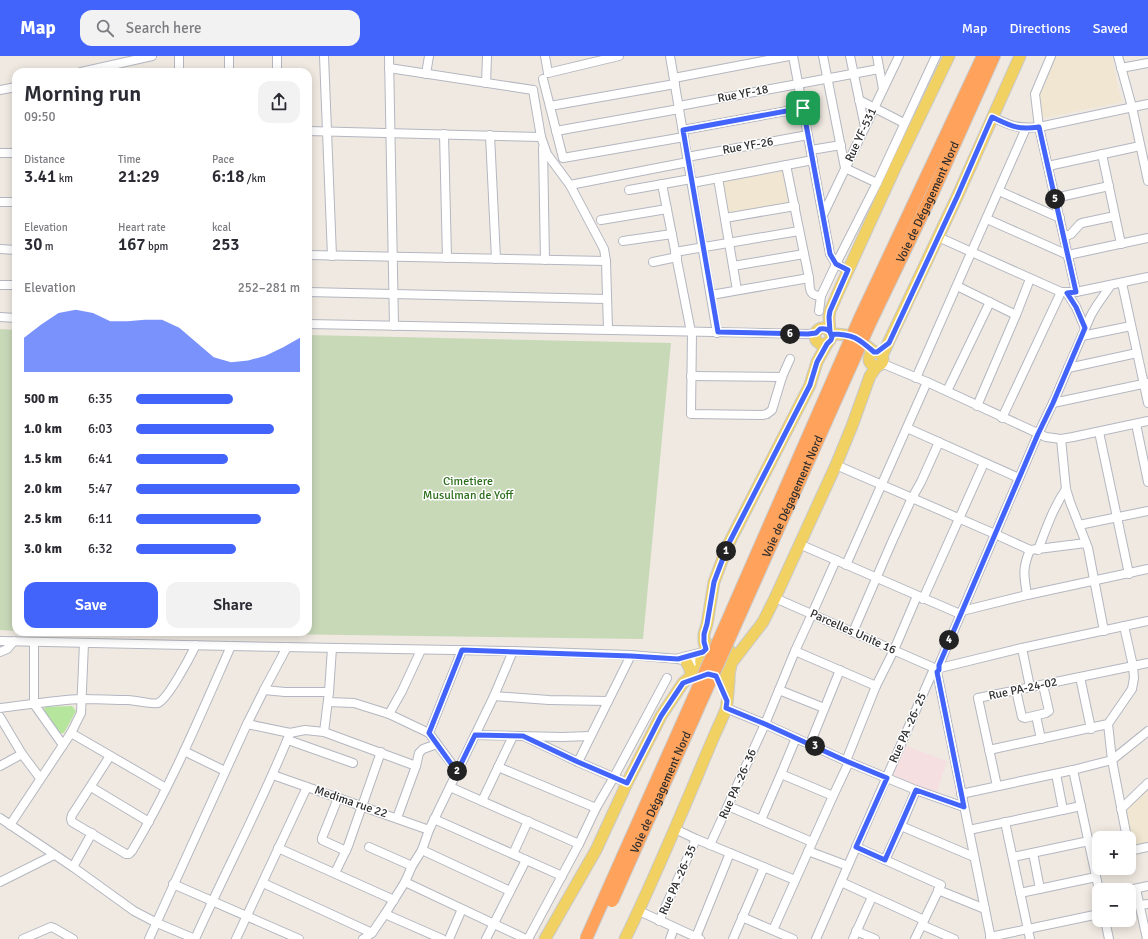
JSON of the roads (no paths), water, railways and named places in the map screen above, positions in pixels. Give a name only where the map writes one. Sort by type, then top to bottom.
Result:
[{"type":"highway","name":"Voie de Dégagement Nord","points":[[586,939],[983,56]]},
{"type":"highway","name":"Voie de Dégagement Nord","points":[[595,939],[694,719],[865,321],[934,190],[994,56]]},
{"type":"main road","points":[[708,649],[704,642],[704,638],[714,582],[728,545],[810,385],[817,362],[822,337],[835,299],[895,168],[950,56]]},
{"type":"main road","points":[[687,679],[707,670],[724,674],[763,622],[836,465],[852,426],[876,358],[889,343],[1020,56]]},
{"type":"main road","points":[[822,337],[853,341],[862,346],[876,358]]},
{"type":"main road","points":[[728,650],[750,638]]},
{"type":"main road","points":[[625,939],[675,829],[726,705],[732,657],[728,650],[722,645],[708,649],[702,656],[707,670],[726,705]]},
{"type":"main road","points":[[545,939],[596,850],[627,783],[661,716],[687,679],[690,669],[682,660]]},
{"type":"street","points":[[99,68],[152,56]]},
{"type":"street","points":[[179,56],[179,68]]},
{"type":"street","points":[[229,56],[229,68]]},
{"type":"street","points":[[277,56],[277,68]]},
{"type":"street","points":[[324,56],[332,256]]},
{"type":"street","points":[[389,56],[394,326]]},
{"type":"street","points":[[426,74],[429,56]]},
{"type":"street","points":[[486,83],[487,56]]},
{"type":"street","points":[[545,56],[550,106],[563,158],[803,108]]},
{"type":"street","points":[[533,90],[546,76],[587,60],[619,56]]},
{"type":"street","points":[[670,56],[718,332]]},
{"type":"street","points":[[550,106],[789,56]]},
{"type":"street","points":[[793,56],[830,254],[836,264],[848,270]]},
{"type":"street","points":[[823,56],[845,168],[877,183]]},
{"type":"street","points":[[850,56],[865,127]]},
{"type":"street","points":[[877,56],[883,89]]},
{"type":"street","name":"Rue YF-531","points":[[823,215],[898,56]]},
{"type":"street","points":[[819,310],[821,296],[877,183],[936,56]]},
{"type":"street","points":[[1051,56],[1035,94],[1039,127],[1076,292]]},
{"type":"street","points":[[1118,56],[1132,107],[1148,181]]},
{"type":"street","points":[[1121,68],[1148,63]]},
{"type":"street","points":[[389,68],[533,90]]},
{"type":"street","name":"Rue YF-18","points":[[556,131],[879,69]]},
{"type":"street","points":[[0,90],[12,88]]},
{"type":"street","points":[[533,90],[546,154],[570,184],[604,249],[606,261],[608,330]]},
{"type":"street","points":[[859,100],[904,123]]},
{"type":"street","points":[[992,117],[1014,127],[1039,127],[1148,104]]},
{"type":"street","points":[[916,378],[1026,128]]},
{"type":"street","points":[[312,131],[490,135],[542,139]]},
{"type":"street","points":[[444,134],[447,258]]},
{"type":"street","points":[[490,135],[496,259]]},
{"type":"street","name":"Rue YF-26","points":[[570,184],[808,135]]},
{"type":"street","points":[[542,139],[544,260]]},
{"type":"street","points":[[811,150],[841,145]]},
{"type":"street","points":[[1048,166],[1140,146]]},
{"type":"street","points":[[0,153],[12,153]]},
{"type":"street","points":[[1102,154],[1122,244]]},
{"type":"street","points":[[629,190],[662,184],[718,178],[813,160]]},
{"type":"street","points":[[786,165],[809,278],[810,292],[813,295],[821,296]]},
{"type":"street","points":[[718,178],[737,290]]},
{"type":"street","points":[[662,184],[691,332],[691,414],[762,416],[767,414],[772,410],[782,377],[790,359]]},
{"type":"street","points":[[1055,198],[1109,186]]},
{"type":"street","points":[[999,191],[1060,218]]},
{"type":"street","points":[[0,202],[12,202]]},
{"type":"street","points":[[725,218],[795,206]]},
{"type":"street","points":[[601,220],[667,209]]},
{"type":"street","points":[[1064,237],[1071,234],[1082,223],[1116,216]]},
{"type":"street","points":[[986,219],[1068,255],[1148,238]]},
{"type":"street","points":[[653,262],[703,247],[800,231]]},
{"type":"street","points":[[623,241],[672,234]]},
{"type":"street","points":[[938,237],[1064,292],[1076,292],[1148,277]]},
{"type":"street","points":[[0,249],[12,250]]},
{"type":"street","points":[[733,266],[804,254]]},
{"type":"street","points":[[312,255],[606,261]]},
{"type":"street","points":[[711,295],[809,278]]},
{"type":"street","points":[[977,406],[1016,315],[1030,278]]},
{"type":"street","points":[[1122,283],[1137,353],[1146,383],[1148,403]]},
{"type":"street","points":[[0,285],[12,285]]},
{"type":"street","name":"Rue PA -26- 25","points":[[816,939],[1085,328],[1097,305],[1111,285]]},
{"type":"street","points":[[957,286],[1016,315]]},
{"type":"street","points":[[312,292],[607,299]]},
{"type":"street","points":[[1064,292],[1076,307],[1085,328]]},
{"type":"street","points":[[1002,418],[1064,292]]},
{"type":"street","points":[[947,391],[990,302]]},
{"type":"street","points":[[0,317],[12,318]]},
{"type":"street","points":[[312,324],[718,332],[822,337]]},
{"type":"street","points":[[1082,336],[1132,326]]},
{"type":"street","points":[[1068,368],[1137,353]]},
{"type":"street","points":[[876,358],[1002,418],[1046,437],[1061,439],[1148,421]]},
{"type":"street","points":[[691,376],[782,377]]},
{"type":"street","points":[[846,565],[927,382]]},
{"type":"street","points":[[1053,403],[1146,383]]},
{"type":"street","points":[[1136,424],[1145,458],[1148,482]]},
{"type":"street","points":[[907,428],[1019,478]]},
{"type":"street","points":[[1099,432],[1129,574]]},
{"type":"street","points":[[1061,439],[1066,489],[1088,548],[1104,631]]},
{"type":"street","points":[[854,632],[876,578],[939,442]]},
{"type":"street","points":[[772,930],[848,762],[876,686],[959,518],[984,463]]},
{"type":"street","points":[[836,465],[1034,550],[1086,543]]},
{"type":"street","points":[[1027,595],[1024,569],[1066,489]]},
{"type":"street","points":[[1079,525],[1148,511]]},
{"type":"street","points":[[799,544],[920,597],[961,612],[1027,595],[1148,570]]},
{"type":"street","name":"Rue PA -26- 36","points":[[710,845],[765,724],[795,651],[836,560]]},
{"type":"street","name":"Parcelles Unite 16","points":[[775,598],[936,669]]},
{"type":"street","points":[[1092,915],[991,938],[936,669],[1022,648],[1148,622]]},
{"type":"street","points":[[989,750],[1091,729],[1108,724],[1132,689],[1134,678],[1124,626]]},
{"type":"street","points":[[0,641],[513,651],[631,656],[682,660],[707,670]]},
{"type":"street","points":[[0,652],[7,649],[14,641]]},
{"type":"street","points":[[34,642],[34,704],[63,745]]},
{"type":"street","points":[[10,825],[71,733],[81,713],[84,643]]},
{"type":"street","points":[[0,708],[82,699],[136,700],[154,704],[159,703],[181,674],[196,645]]},
{"type":"street","points":[[110,756],[72,815],[71,819],[72,822],[126,854],[129,854],[149,822],[166,788],[231,646]]},
{"type":"street","points":[[149,939],[247,724],[287,647]]},
{"type":"street","points":[[324,732],[332,648]]},
{"type":"street","points":[[1022,648],[1030,688]]},
{"type":"street","points":[[682,660],[708,649]]},
{"type":"street","points":[[389,714],[402,691],[421,650]]},
{"type":"street","points":[[429,733],[462,650]]},
{"type":"street","points":[[363,939],[372,933],[385,914],[405,882],[412,866],[422,850],[434,819],[494,696],[513,651]]},
{"type":"street","points":[[795,651],[876,686]]},
{"type":"street","points":[[578,762],[631,656]]},
{"type":"street","name":"Rue PA-24-02","points":[[997,786],[978,698],[1148,663]]},
{"type":"street","points":[[810,744],[840,670]]},
{"type":"street","points":[[1080,677],[1091,729]]},
{"type":"street","points":[[405,882],[527,939],[667,678]]},
{"type":"street","points":[[1016,690],[1022,717],[1025,718],[1036,716],[1049,711],[1043,685]]},
{"type":"street","points":[[264,690],[285,692],[329,692]]},
{"type":"street","points":[[779,690],[824,708]]},
{"type":"street","points":[[494,696],[549,700],[608,701]]},
{"type":"street","points":[[328,702],[354,703],[389,714],[429,733],[457,772]]},
{"type":"street","points":[[726,705],[848,762],[916,790],[964,807]]},
{"type":"street","points":[[1036,716],[1041,739]]},
{"type":"street","points":[[0,717],[3,729],[40,778]]},
{"type":"street","points":[[247,724],[289,736],[353,763]]},
{"type":"street","points":[[1108,724],[1112,760],[1126,831]]},
{"type":"street","points":[[0,818],[73,867],[134,911],[195,939],[212,900],[273,775],[289,736],[305,730],[324,732],[416,766]]},
{"type":"street","points":[[961,794],[1056,774],[1112,760],[1148,731]]},
{"type":"street","points":[[71,733],[166,788]]},
{"type":"street","points":[[475,735],[590,736]]},
{"type":"street","points":[[482,801],[513,736]]},
{"type":"street","points":[[523,736],[627,783]]},
{"type":"street","points":[[761,820],[796,738]]},
{"type":"street","points":[[397,818],[416,766],[419,753],[437,744]]},
{"type":"street","points":[[184,751],[225,772]]},
{"type":"street","points":[[335,874],[346,851],[381,752]]},
{"type":"street","points":[[0,766],[22,754]]},
{"type":"street","points":[[498,767],[596,808]]},
{"type":"street","points":[[1073,770],[1092,849]]},
{"type":"street","points":[[781,774],[833,796]]},
{"type":"street","points":[[1056,774],[1063,810]]},
{"type":"street","name":"Medima rue 22","points":[[273,775],[429,830]]},
{"type":"street","points":[[1121,809],[1148,783]]},
{"type":"street","points":[[91,786],[149,822]]},
{"type":"street","points":[[236,939],[307,787]]},
{"type":"street","points":[[450,787],[579,844]]},
{"type":"street","points":[[885,860],[916,790]]},
{"type":"street","points":[[338,798],[322,840],[346,851]]},
{"type":"street","points":[[728,806],[812,842]]},
{"type":"street","points":[[969,830],[1081,806]]},
{"type":"street","points":[[434,819],[562,876]]},
{"type":"street","points":[[513,854],[528,821]]},
{"type":"street","points":[[1005,822],[1030,939]]},
{"type":"street","points":[[901,826],[974,857]]},
{"type":"street","points":[[675,829],[795,880]]},
{"type":"street","points":[[73,867],[92,833]]},
{"type":"street","name":"Rue PA -26- 35","points":[[659,921],[696,839]]},
{"type":"street","points":[[1012,857],[1089,841]]},
{"type":"street","points":[[369,847],[412,866]]},
{"type":"street","points":[[856,847],[941,885],[915,939]]},
{"type":"street","points":[[1136,850],[1148,847]]},
{"type":"street","points":[[278,848],[394,900]]},
{"type":"street","points":[[422,850],[510,891]]},
{"type":"street","points":[[808,851],[848,866]]},
{"type":"street","points":[[639,911],[698,938],[730,853]]},
{"type":"street","points":[[1033,853],[1040,889]]},
{"type":"street","points":[[0,882],[54,855]]},
{"type":"street","points":[[486,939],[526,860]]},
{"type":"street","points":[[732,939],[764,867]]},
{"type":"street","points":[[1020,893],[1096,877],[1097,883]]},
{"type":"street","points":[[841,882],[872,896],[953,939]]},
{"type":"street","points":[[263,883],[372,933]]},
{"type":"street","points":[[173,884],[299,939]]},
{"type":"street","points":[[1136,889],[1148,886]]},
{"type":"street","points":[[938,890],[985,909]]},
{"type":"street","points":[[1136,894],[1144,905],[1147,939]]},
{"type":"street","points":[[853,939],[872,896]]},
{"type":"street","points":[[448,939],[462,909]]},
{"type":"street","points":[[385,914],[442,939]]},
{"type":"street","points":[[742,917],[793,939]]},
{"type":"street","points":[[23,939],[38,936],[51,927],[73,939]]},
{"type":"street","points":[[1106,927],[1109,939]]},
{"type":"street","points":[[670,939],[674,928]]},
{"type":"street","points":[[856,931],[875,939]]},
{"type":"park label","name":"Cimetiere Musulman de Yoff","points":[[468,488]]}]
